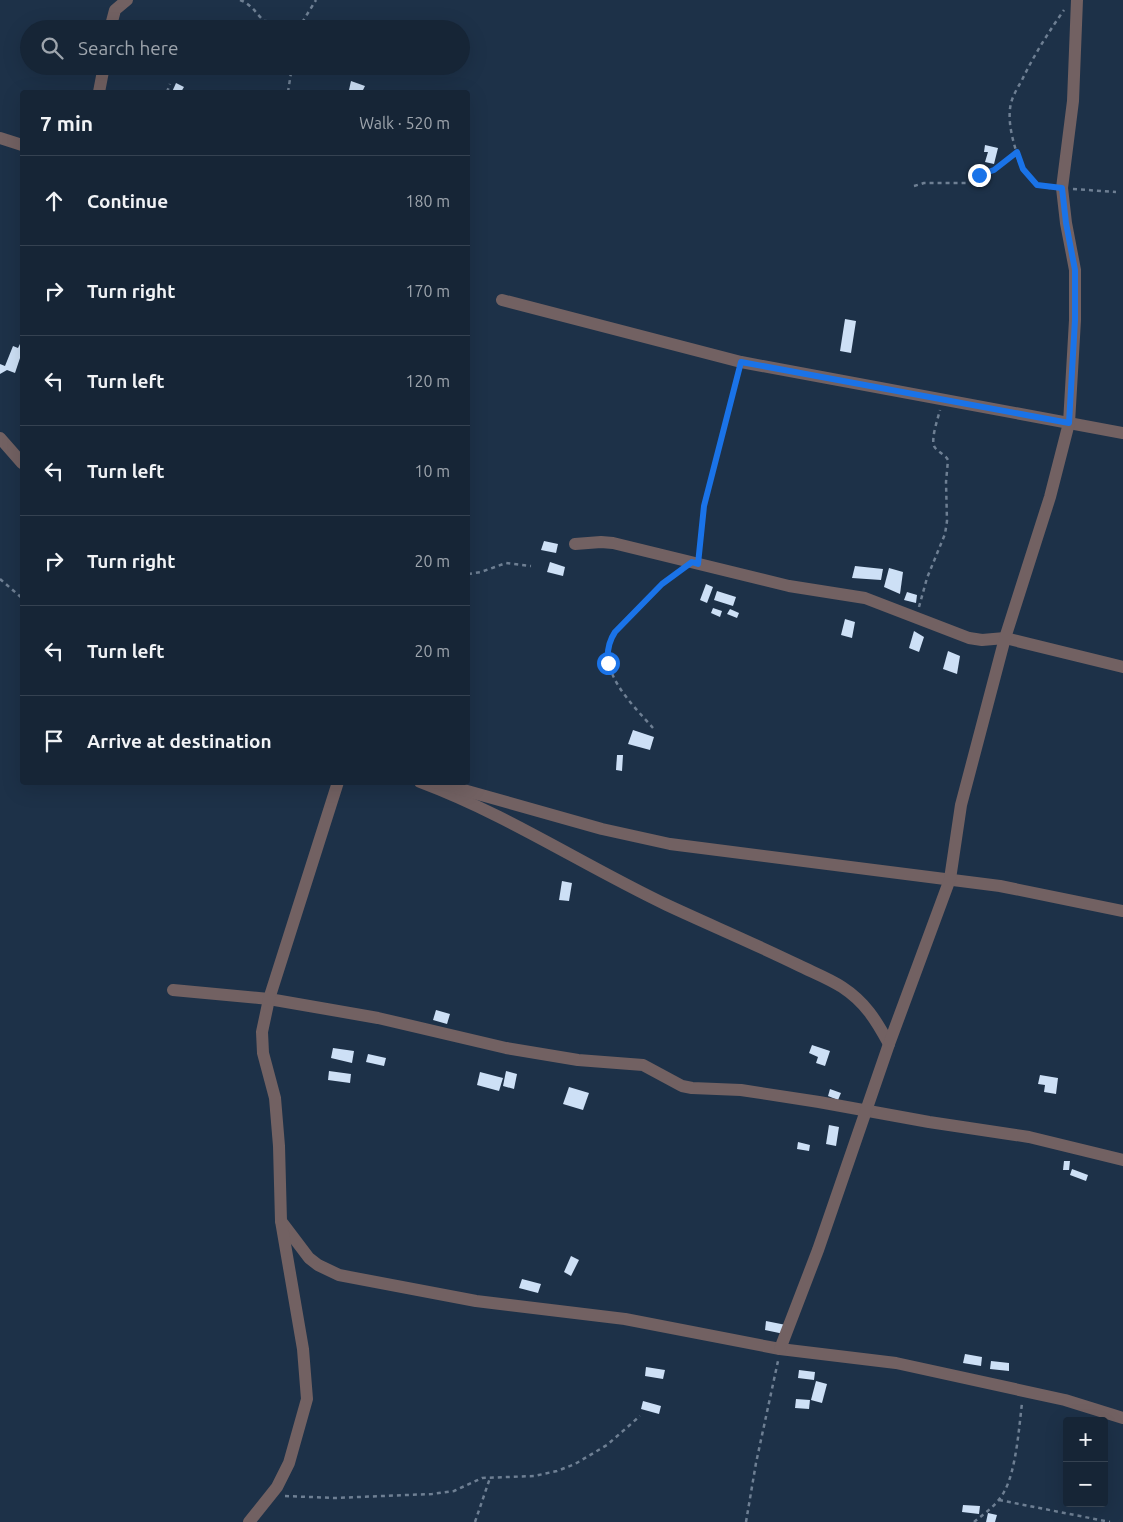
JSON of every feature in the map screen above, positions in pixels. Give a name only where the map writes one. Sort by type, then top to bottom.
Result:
[{"type":"street","points":[[112,20],[115,10],[126,0]]},
{"type":"street","points":[[780,1350],[818,1250],[950,879],[961,805],[1005,638],[1050,496],[1069,423],[1075,320],[1075,270],[1066,223],[1062,188],[1073,101],[1077,0]]},
{"type":"street","points":[[99,90],[102,75]]},
{"type":"street","points":[[0,138],[20,145]]},
{"type":"street","points":[[502,300],[741,362],[1123,433]]},
{"type":"street","points":[[0,438],[20,461]]},
{"type":"street","points":[[575,544],[613,543],[789,586],[865,598],[969,638],[982,640],[1005,638],[1123,667]]},
{"type":"street","points":[[249,1522],[277,1487],[289,1463],[307,1399],[303,1349],[281,1221],[279,1146],[275,1098],[263,1053],[262,1032],[268,999],[337,785]]},
{"type":"street","points":[[428,785],[459,797],[551,842],[667,905],[764,948],[841,986],[866,1006],[890,1044]]},
{"type":"street","points":[[446,785],[602,829],[670,844],[1000,886],[1123,911]]},
{"type":"street","points":[[173,990],[268,999],[370,1017],[506,1048],[578,1060],[643,1065],[652,1068],[682,1086],[692,1088],[741,1090],[1029,1137],[1123,1160]]},
{"type":"street","points":[[281,1221],[309,1258],[318,1265],[339,1274],[476,1301],[625,1319],[780,1350],[896,1363],[1064,1400],[1123,1418]]},
{"type":"path","points":[[240,0],[254,8],[263,20]]},
{"type":"path","points":[[303,20],[316,0]]},
{"type":"path","points":[[1065,8],[1037,49],[1013,97],[1010,117],[1017,152],[1023,169],[1037,185],[1116,192]]},
{"type":"path","points":[[288,90],[291,75]]},
{"type":"path","points":[[168,90],[170,84]]},
{"type":"path","points":[[914,186],[924,183],[967,183],[979,175],[994,170],[1017,152]]},
{"type":"path","points":[[652,728],[618,688],[608,663],[610,640],[615,632],[662,584],[695,563],[704,506],[741,362]]},
{"type":"path","points":[[916,618],[927,578],[945,534],[947,521],[946,482],[948,460],[935,447],[934,441],[940,410],[946,400]]},
{"type":"path","points":[[470,574],[481,572],[506,563],[531,566]]},
{"type":"path","points":[[0,578],[20,596]]},
{"type":"path","points":[[746,1522],[756,1463],[780,1350]]},
{"type":"path","points":[[974,1522],[991,1509],[1004,1492],[1011,1470],[1024,1392]]},
{"type":"path","points":[[270,1496],[334,1498],[432,1494],[454,1491],[475,1481],[490,1478],[534,1476],[557,1471],[575,1464],[607,1444],[640,1416]]},
{"type":"path","points":[[475,1522],[490,1478]]},
{"type":"path","points":[[998,1500],[1110,1522]]},
{"type":"building","points":[[351,81],[365,86],[363,90],[349,90]]},
{"type":"building","points":[[176,83],[184,87],[182,90],[173,90]]},
{"type":"building","points":[[985,145],[998,148],[994,164],[985,162],[988,152],[984,152]]},
{"type":"building","points":[[845,319],[856,321],[851,353],[840,351]]},
{"type":"building","points":[[20,344],[20,358],[15,373],[7,370],[0,374],[0,364],[5,366],[13,346],[18,348]]},
{"type":"building","points":[[544,541],[558,544],[556,553],[541,550]]},
{"type":"building","points":[[550,562],[565,567],[563,576],[547,572]]},
{"type":"building","points":[[855,566],[883,569],[881,580],[852,578]]},
{"type":"building","points":[[889,568],[903,572],[900,594],[884,587]]},
{"type":"building","points":[[706,584],[713,587],[707,603],[700,600]]},
{"type":"building","points":[[717,591],[736,597],[733,606],[714,600]]},
{"type":"building","points":[[907,592],[917,595],[916,603],[904,600]]},
{"type":"building","points":[[713,608],[722,611],[720,617],[711,613]]},
{"type":"building","points":[[730,609],[739,613],[737,618],[727,614]]},
{"type":"building","points":[[845,619],[855,622],[852,638],[841,635]]},
{"type":"building","points":[[914,631],[924,637],[919,652],[909,648]]},
{"type":"building","points":[[948,651],[960,656],[957,674],[943,669]]},
{"type":"building","points":[[633,730],[654,737],[650,750],[628,744]]},
{"type":"building","points":[[617,755],[623,755],[622,771],[616,770]]},
{"type":"building","points":[[562,881],[572,883],[569,901],[559,900]]},
{"type":"building","points":[[436,1010],[450,1014],[447,1024],[433,1020]]},
{"type":"building","points":[[812,1045],[830,1051],[825,1066],[816,1063],[818,1057],[809,1053]]},
{"type":"building","points":[[333,1048],[354,1051],[352,1063],[331,1058]]},
{"type":"building","points":[[368,1054],[386,1058],[384,1066],[366,1062]]},
{"type":"building","points":[[329,1071],[351,1074],[350,1083],[328,1080]]},
{"type":"building","points":[[506,1071],[517,1074],[514,1089],[503,1086]]},
{"type":"building","points":[[480,1072],[503,1078],[499,1091],[477,1085]]},
{"type":"building","points":[[1040,1075],[1058,1078],[1056,1094],[1044,1092],[1045,1085],[1038,1084]]},
{"type":"building","points":[[569,1087],[589,1093],[583,1110],[563,1104]]},
{"type":"building","points":[[830,1089],[841,1093],[838,1100],[828,1096]]},
{"type":"building","points":[[829,1125],[839,1127],[836,1146],[826,1144]]},
{"type":"building","points":[[798,1142],[810,1145],[809,1151],[797,1149]]},
{"type":"building","points":[[1064,1161],[1070,1161],[1069,1170],[1063,1170]]},
{"type":"building","points":[[1072,1169],[1088,1175],[1086,1181],[1070,1175]]},
{"type":"building","points":[[571,1256],[579,1260],[571,1276],[564,1272]]},
{"type":"building","points":[[522,1279],[541,1284],[538,1293],[519,1288]]},
{"type":"building","points":[[766,1321],[786,1325],[784,1334],[765,1330]]},
{"type":"building","points":[[965,1354],[982,1357],[981,1366],[963,1363]]},
{"type":"building","points":[[991,1361],[1009,1363],[1009,1371],[990,1369]]},
{"type":"building","points":[[646,1367],[665,1370],[663,1379],[645,1376]]},
{"type":"building","points":[[799,1370],[815,1372],[814,1380],[798,1378]]},
{"type":"building","points":[[816,1381],[827,1384],[822,1403],[811,1400]]},
{"type":"building","points":[[796,1399],[810,1400],[809,1409],[795,1408]]},
{"type":"building","points":[[643,1401],[661,1406],[659,1414],[641,1409]]},
{"type":"building","points":[[963,1505],[980,1506],[979,1514],[962,1512]]},
{"type":"building","points":[[988,1513],[997,1515],[995,1522],[986,1522]]},
{"type":"route","points":[[608,663],[612,635],[662,584],[692,562],[698,564],[704,506],[741,362],[1069,423],[1075,320],[1075,270],[1066,223],[1062,188],[1048,188],[1037,185],[1023,169],[1017,152],[998,168],[989,173],[979,175]]}]
